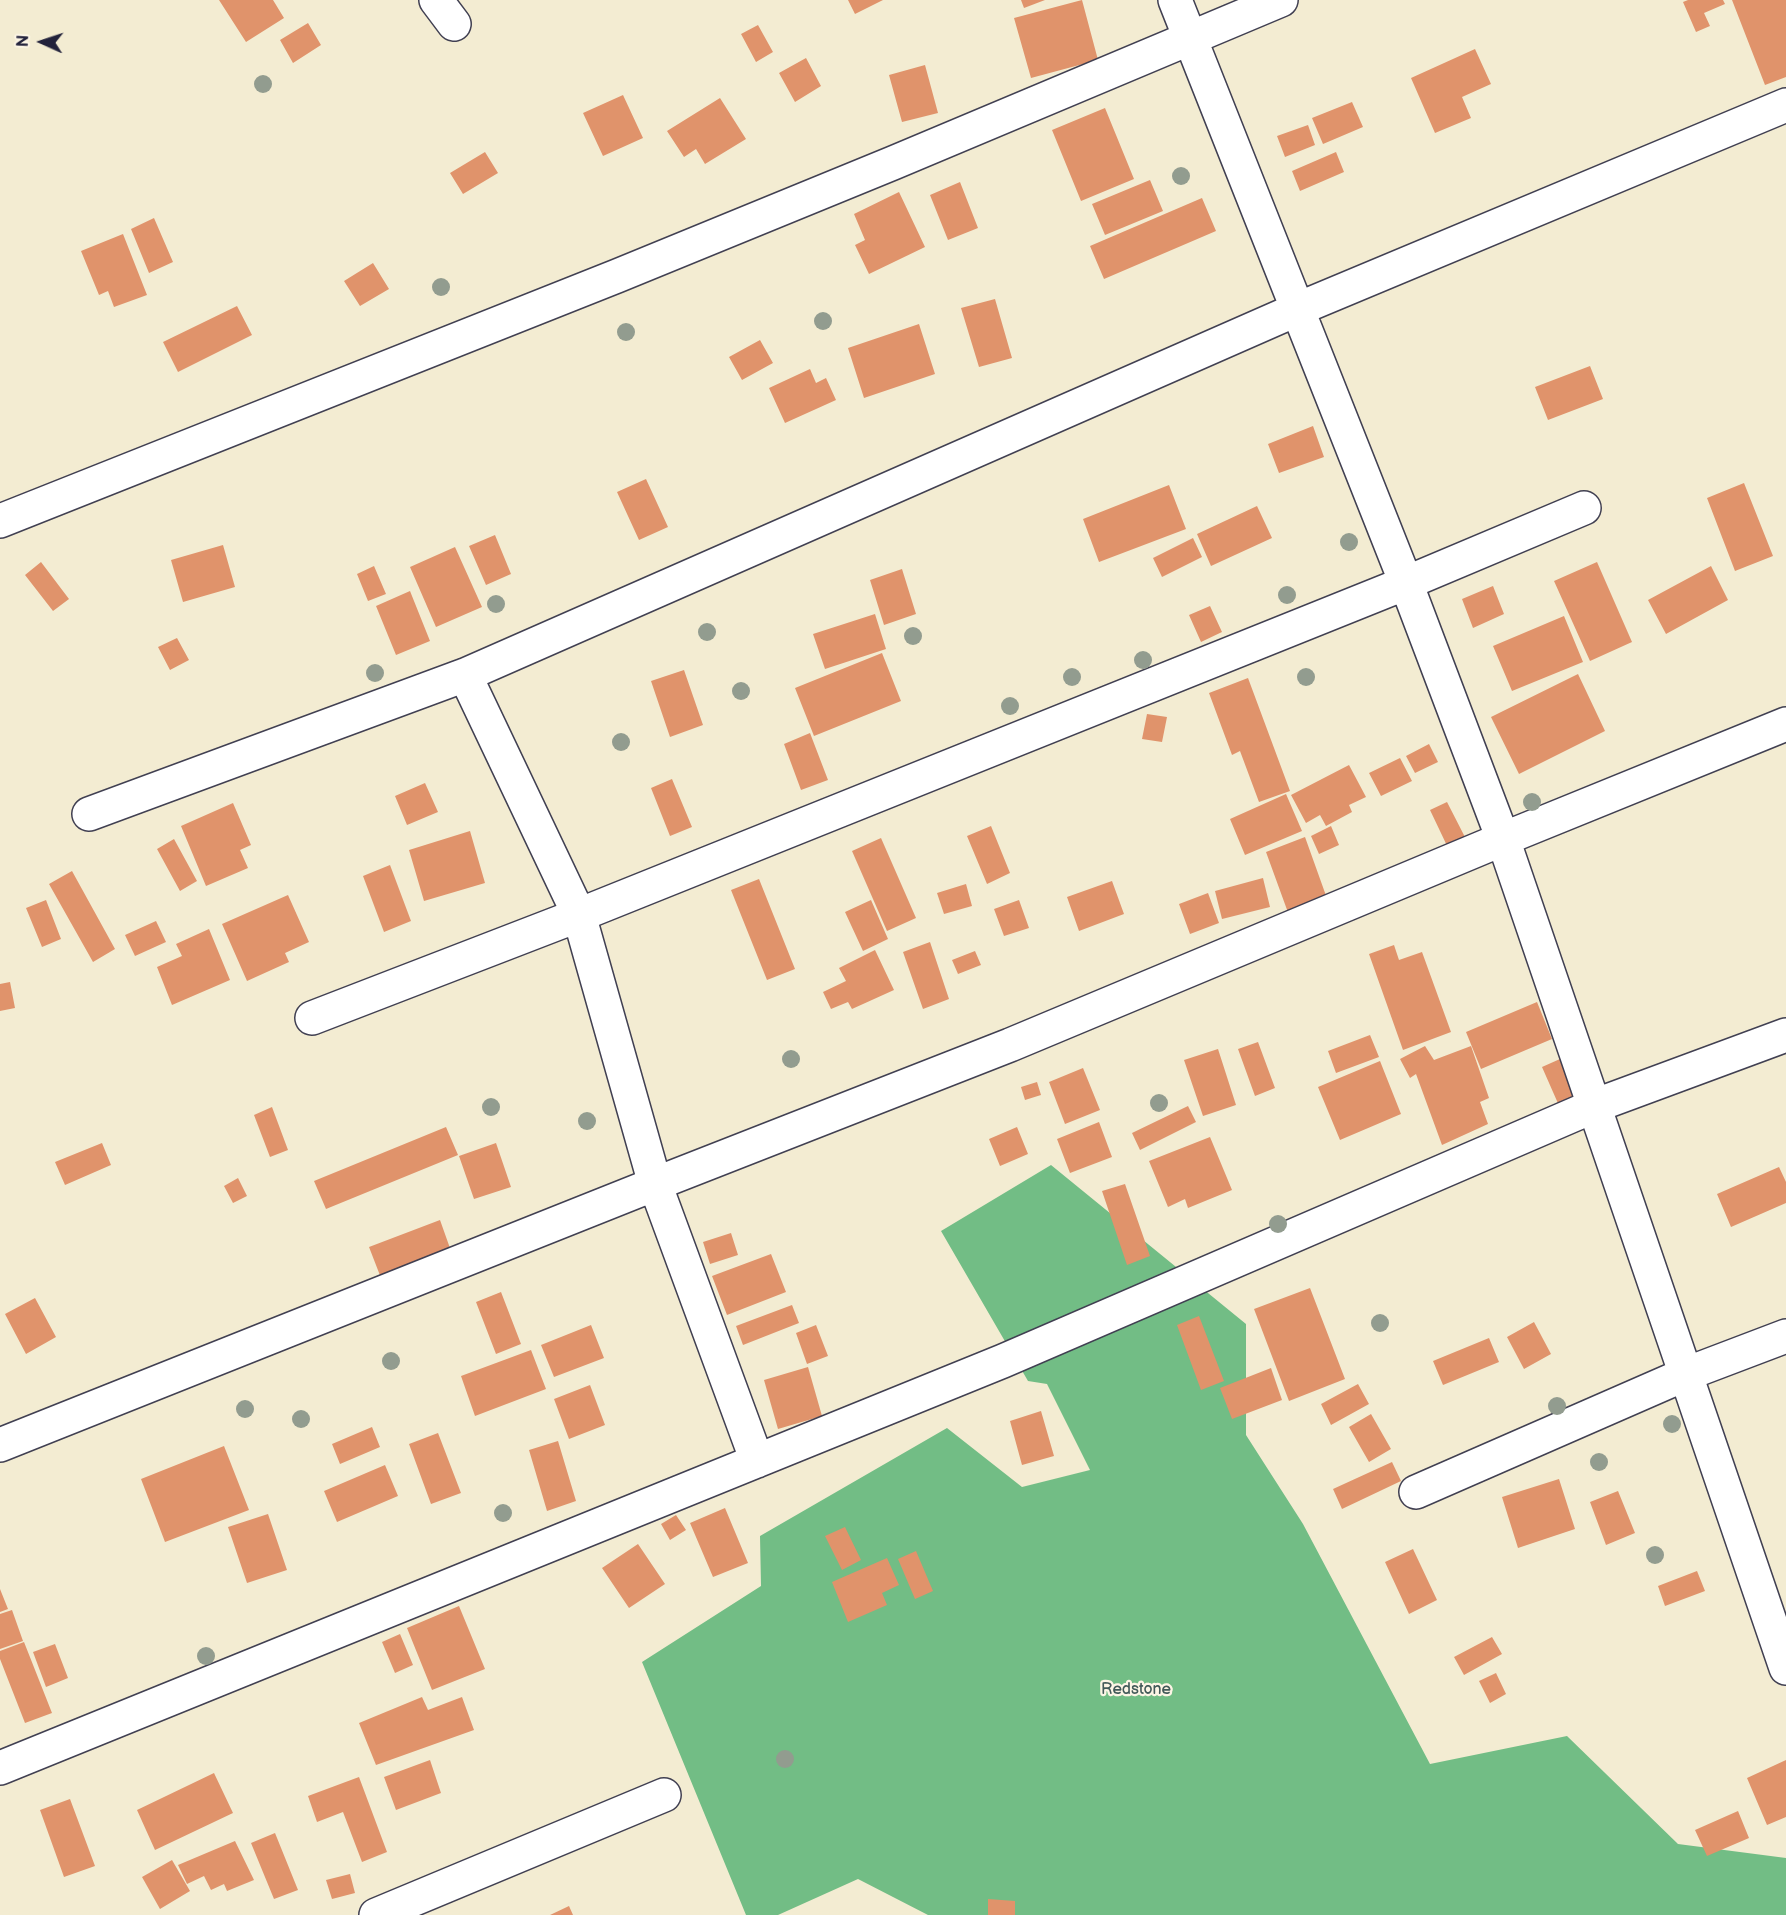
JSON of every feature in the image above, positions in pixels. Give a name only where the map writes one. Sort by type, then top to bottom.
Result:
[{"type":"street","points":[[1175,0],[1407,583],[1503,839],[1786,1668]]},
{"type":"street","points":[[0,521],[639,267],[1281,0]]},
{"type":"street","points":[[89,814],[465,675],[1298,309],[1786,105]]},
{"type":"street","points":[[312,1018],[579,915],[1407,583],[1584,508]]},
{"type":"street","points":[[465,675],[579,915],[655,1184],[757,1461]]},
{"type":"street","points":[[0,1445],[655,1184],[1010,1046],[1503,839],[1786,724]]},
{"type":"street","points":[[0,1767],[1003,1360],[1594,1106],[1786,1035]]},
{"type":"street","points":[[1416,1492],[1686,1374],[1786,1336]]},
{"type":"street","points":[[376,1915],[664,1795]]},
{"type":"green space","name":"Redstone","points":[[1051,1165],[1246,1324],[1246,1435],[1303,1524],[1430,1764],[1567,1736],[1678,1844],[1786,1858],[1786,1915],[928,1915],[858,1879],[778,1915],[746,1915],[642,1662],[761,1586],[760,1536],[947,1428],[1022,1487],[1090,1470],[1047,1384],[1028,1381],[941,1231]]},
{"type":"building","points":[[219,0],[273,0],[284,18],[246,42]]},
{"type":"building","points":[[848,0],[883,0],[855,14]]},
{"type":"building","points":[[1021,0],[1045,0],[1024,8]]},
{"type":"building","points":[[1082,0],[1098,60],[1031,78],[1014,18]]},
{"type":"building","points":[[1723,0],[1725,4],[1704,13],[1710,26],[1696,32],[1683,2]]},
{"type":"building","points":[[1732,0],[1786,0],[1786,77],[1765,85]]},
{"type":"building","points":[[308,23],[321,45],[293,63],[280,40]]},
{"type":"building","points":[[758,25],[773,52],[756,62],[741,34]]},
{"type":"building","points":[[1475,49],[1491,84],[1462,97],[1471,118],[1435,133],[1411,78]]},
{"type":"building","points":[[806,58],[821,86],[795,102],[779,73]]},
{"type":"building","points":[[925,65],[938,113],[902,122],[889,75]]},
{"type":"building","points":[[623,95],[643,138],[603,156],[583,113]]},
{"type":"building","points":[[720,98],[746,139],[705,164],[696,149],[684,157],[667,131]]},
{"type":"building","points":[[1352,102],[1363,127],[1323,144],[1312,118]]},
{"type":"building","points":[[1105,108],[1134,179],[1081,201],[1052,130]]},
{"type":"building","points":[[1308,125],[1315,145],[1285,157],[1277,136]]},
{"type":"building","points":[[485,152],[498,173],[463,194],[450,173]]},
{"type":"building","points":[[1336,152],[1344,172],[1300,191],[1292,171]]},
{"type":"building","points":[[1150,180],[1163,211],[1105,235],[1092,204]]},
{"type":"building","points":[[960,182],[978,228],[948,240],[930,195]]},
{"type":"building","points":[[899,192],[925,247],[869,274],[855,245],[865,240],[854,214]]},
{"type":"building","points":[[1202,198],[1216,231],[1104,279],[1090,246]]},
{"type":"building","points":[[154,218],[173,262],[149,273],[131,229]]},
{"type":"building","points":[[123,234],[147,295],[114,307],[108,291],[99,295],[81,251]]},
{"type":"building","points":[[373,263],[389,289],[360,306],[344,281]]},
{"type":"building","points":[[995,299],[1012,358],[979,367],[961,308]]},
{"type":"building","points":[[237,306],[252,335],[178,372],[163,342]]},
{"type":"building","points":[[919,324],[935,374],[864,398],[848,348]]},
{"type":"building","points":[[760,340],[773,363],[742,380],[729,357]]},
{"type":"building","points":[[1590,366],[1603,399],[1548,420],[1535,387]]},
{"type":"building","points":[[810,369],[816,383],[826,378],[836,400],[785,423],[769,388]]},
{"type":"building","points":[[1313,426],[1324,457],[1279,473],[1268,444]]},
{"type":"building","points":[[646,479],[668,527],[639,540],[617,492]]},
{"type":"building","points":[[1744,483],[1773,556],[1735,571],[1707,498]]},
{"type":"building","points":[[1169,485],[1186,529],[1099,562],[1083,519]]},
{"type":"building","points":[[1257,506],[1272,538],[1211,566],[1197,534]]},
{"type":"building","points":[[495,535],[511,574],[486,585],[469,546]]},
{"type":"building","points":[[1193,538],[1202,557],[1162,577],[1153,558]]},
{"type":"building","points":[[223,545],[235,587],[183,602],[171,560]]},
{"type":"building","points":[[455,547],[482,607],[436,627],[410,567]]},
{"type":"building","points":[[41,562],[69,599],[53,611],[25,575]]},
{"type":"building","points":[[1597,562],[1632,642],[1590,661],[1554,581]]},
{"type":"building","points":[[374,566],[386,594],[368,601],[357,574]]},
{"type":"building","points":[[1711,566],[1728,600],[1666,634],[1648,600]]},
{"type":"building","points":[[902,569],[916,614],[884,625],[870,580]]},
{"type":"building","points":[[1493,586],[1504,614],[1473,628],[1462,599]]},
{"type":"building","points":[[410,591],[430,641],[396,655],[376,606]]},
{"type":"building","points":[[1210,606],[1222,632],[1201,642],[1189,615]]},
{"type":"building","points":[[875,614],[886,649],[825,669],[813,634]]},
{"type":"building","points":[[1564,616],[1583,662],[1512,691],[1493,646]]},
{"type":"building","points":[[177,638],[189,660],[170,670],[158,647]]},
{"type":"building","points":[[882,653],[901,701],[814,736],[795,688]]},
{"type":"building","points":[[684,670],[703,725],[670,737],[651,681]]},
{"type":"building","points":[[1578,674],[1605,731],[1519,774],[1491,717]]},
{"type":"building","points":[[1248,678],[1290,791],[1259,802],[1240,751],[1232,755],[1209,693]]},
{"type":"building","points":[[1147,714],[1167,717],[1162,742],[1142,739]]},
{"type":"building","points":[[810,733],[828,780],[801,790],[784,744]]},
{"type":"building","points":[[1429,744],[1438,762],[1415,773],[1406,756]]},
{"type":"building","points":[[1400,758],[1412,781],[1381,796],[1369,773]]},
{"type":"building","points":[[1349,765],[1366,797],[1349,805],[1352,812],[1326,826],[1320,815],[1306,823],[1291,795]]},
{"type":"building","points":[[672,779],[692,827],[670,836],[651,788]]},
{"type":"building","points":[[425,783],[438,812],[407,825],[395,796]]},
{"type":"building","points":[[1286,794],[1302,831],[1245,855],[1230,819]]},
{"type":"building","points":[[1447,802],[1468,843],[1450,852],[1430,810]]},
{"type":"building","points":[[233,803],[251,845],[240,850],[248,868],[206,886],[181,826]]},
{"type":"building","points":[[991,826],[1010,873],[987,884],[967,836]]},
{"type":"building","points":[[1331,826],[1339,845],[1319,854],[1311,836]]},
{"type":"building","points":[[470,831],[485,883],[424,901],[409,850]]},
{"type":"building","points":[[1305,837],[1329,904],[1290,918],[1266,852]]},
{"type":"building","points":[[881,838],[916,918],[887,931],[852,851]]},
{"type":"building","points":[[174,839],[197,881],[180,891],[157,849]]},
{"type":"building","points":[[390,865],[411,921],[384,932],[363,876]]},
{"type":"building","points":[[72,871],[115,949],[93,962],[49,884]]},
{"type":"building","points":[[1263,878],[1270,907],[1222,919],[1215,891]]},
{"type":"building","points":[[759,879],[795,969],[767,980],[731,890]]},
{"type":"building","points":[[1112,881],[1124,914],[1079,931],[1067,897]]},
{"type":"building","points":[[966,884],[972,906],[944,914],[937,893]]},
{"type":"building","points":[[1208,893],[1219,923],[1190,934],[1179,904]]},
{"type":"building","points":[[288,895],[309,942],[285,953],[289,962],[247,981],[222,924]]},
{"type":"building","points":[[46,900],[61,939],[42,947],[26,908]]},
{"type":"building","points":[[871,900],[888,939],[863,951],[845,912]]},
{"type":"building","points":[[1019,900],[1029,928],[1004,936],[994,909]]},
{"type":"building","points":[[156,921],[166,942],[135,956],[125,935]]},
{"type":"building","points":[[209,929],[230,980],[172,1005],[157,967],[182,956],[176,944]]},
{"type":"building","points":[[930,942],[949,999],[923,1009],[903,952]]},
{"type":"building","points":[[1394,945],[1399,960],[1422,952],[1451,1032],[1403,1050],[1369,954]]},
{"type":"building","points":[[875,950],[894,990],[852,1009],[848,1002],[831,1009],[823,992],[846,981],[839,968]]},
{"type":"building","points":[[975,951],[981,965],[958,974],[952,960]]},
{"type":"building","points":[[10,982],[15,1008],[0,1011],[0,984]]},
{"type":"building","points":[[1537,1002],[1552,1039],[1481,1069],[1466,1032]]},
{"type":"building","points":[[1370,1035],[1379,1057],[1336,1073],[1328,1051]]},
{"type":"building","points":[[1258,1042],[1275,1088],[1255,1096],[1238,1049]]},
{"type":"building","points":[[1425,1046],[1434,1060],[1471,1046],[1489,1098],[1480,1102],[1488,1124],[1442,1145],[1416,1074],[1410,1078],[1400,1059]]},
{"type":"building","points":[[1218,1049],[1236,1105],[1203,1116],[1184,1060]]},
{"type":"building","points":[[1560,1059],[1582,1109],[1564,1117],[1542,1067]]},
{"type":"building","points":[[1380,1061],[1401,1114],[1340,1140],[1318,1087]]},
{"type":"building","points":[[1083,1068],[1100,1110],[1065,1124],[1049,1082]]},
{"type":"building","points":[[1037,1082],[1041,1095],[1025,1100],[1021,1087]]},
{"type":"building","points":[[1188,1106],[1196,1122],[1140,1150],[1132,1133]]},
{"type":"building","points":[[272,1107],[288,1150],[270,1157],[254,1115]]},
{"type":"building","points":[[1099,1122],[1112,1157],[1070,1173],[1057,1139]]},
{"type":"building","points":[[446,1127],[458,1155],[326,1209],[314,1181]]},
{"type":"building","points":[[1017,1127],[1028,1154],[1000,1166],[989,1139]]},
{"type":"building","points":[[1210,1137],[1232,1190],[1188,1208],[1185,1199],[1168,1207],[1149,1161]]},
{"type":"building","points":[[102,1143],[111,1165],[65,1185],[55,1162]]},
{"type":"building","points":[[496,1143],[511,1187],[474,1199],[459,1156]]},
{"type":"building","points":[[1779,1167],[1786,1182],[1786,1203],[1731,1227],[1717,1194]]},
{"type":"building","points":[[238,1178],[247,1196],[233,1203],[224,1186]]},
{"type":"building","points":[[1125,1184],[1150,1256],[1127,1265],[1102,1191]]},
{"type":"building","points":[[440,1220],[451,1251],[381,1278],[369,1247]]},
{"type":"building","points":[[731,1233],[738,1255],[710,1264],[703,1242]]},
{"type":"building","points":[[771,1254],[786,1292],[727,1315],[712,1276]]},
{"type":"building","points":[[1310,1288],[1345,1379],[1289,1401],[1254,1309]]},
{"type":"building","points":[[501,1292],[521,1344],[496,1354],[476,1302]]},
{"type":"building","points":[[35,1298],[56,1337],[26,1354],[5,1314]]},
{"type":"building","points":[[792,1305],[799,1323],[743,1345],[736,1326]]},
{"type":"building","points":[[1199,1316],[1224,1381],[1201,1390],[1177,1325]]},
{"type":"building","points":[[1534,1322],[1551,1354],[1524,1369],[1507,1337]]},
{"type":"building","points":[[591,1325],[604,1358],[554,1377],[541,1345]]},
{"type":"building","points":[[816,1325],[828,1356],[807,1364],[796,1333]]},
{"type":"building","points":[[1489,1338],[1499,1362],[1443,1385],[1433,1361]]},
{"type":"building","points":[[531,1350],[546,1389],[475,1416],[461,1376]]},
{"type":"building","points":[[808,1367],[822,1416],[778,1429],[764,1380]]},
{"type":"building","points":[[1271,1368],[1282,1400],[1232,1419],[1220,1388]]},
{"type":"building","points":[[1358,1384],[1369,1404],[1331,1425],[1321,1404]]},
{"type":"building","points":[[590,1385],[605,1425],[569,1439],[554,1399]]},
{"type":"building","points":[[1041,1411],[1054,1456],[1022,1465],[1010,1421]]},
{"type":"building","points":[[1371,1414],[1391,1449],[1369,1462],[1349,1427]]},
{"type":"building","points":[[372,1427],[380,1447],[340,1464],[332,1444]]},
{"type":"building","points":[[438,1433],[461,1493],[431,1504],[409,1444]]},
{"type":"building","points":[[558,1441],[576,1501],[547,1511],[529,1450]]},
{"type":"building","points":[[224,1446],[249,1510],[165,1542],[141,1479]]},
{"type":"building","points":[[1392,1462],[1401,1481],[1342,1509],[1333,1489]]},
{"type":"building","points":[[385,1465],[398,1496],[337,1522],[324,1491]]},
{"type":"building","points":[[1559,1479],[1575,1529],[1518,1548],[1502,1497]]},
{"type":"building","points":[[1618,1491],[1635,1533],[1606,1545],[1590,1502]]},
{"type":"building","points":[[725,1508],[748,1563],[713,1577],[690,1523]]},
{"type":"building","points":[[268,1514],[287,1570],[247,1583],[228,1527]]},
{"type":"building","points":[[676,1515],[686,1530],[670,1540],[661,1524]]},
{"type":"building","points":[[845,1527],[861,1560],[842,1570],[825,1536]]},
{"type":"building","points":[[638,1544],[665,1584],[629,1608],[602,1568]]},
{"type":"building","points":[[1413,1549],[1437,1600],[1409,1614],[1385,1562]]},
{"type":"building","points":[[916,1551],[933,1591],[915,1599],[898,1559]]},
{"type":"building","points":[[887,1558],[899,1585],[882,1593],[887,1605],[848,1622],[832,1582]]},
{"type":"building","points":[[1697,1571],[1705,1591],[1665,1606],[1658,1586]]},
{"type":"building","points":[[0,1589],[8,1609],[0,1612]]},
{"type":"building","points":[[459,1606],[485,1669],[432,1690],[407,1628]]},
{"type":"building","points":[[12,1610],[23,1641],[0,1649],[0,1614]]},
{"type":"building","points":[[400,1634],[413,1665],[395,1673],[382,1642]]},
{"type":"building","points":[[1492,1637],[1502,1654],[1464,1675],[1454,1657]]},
{"type":"building","points":[[24,1642],[52,1713],[25,1723],[0,1659],[0,1651]]},
{"type":"building","points":[[55,1644],[68,1678],[46,1687],[33,1652]]},
{"type":"building","points":[[1496,1673],[1506,1694],[1490,1703],[1479,1681]]},
{"type":"building","points":[[422,1697],[428,1710],[462,1697],[474,1730],[376,1765],[359,1723]]},
{"type":"building","points":[[430,1760],[441,1793],[396,1810],[384,1777]]},
{"type":"building","points":[[1786,1760],[1786,1817],[1767,1825],[1747,1778]]},
{"type":"building","points":[[214,1773],[233,1813],[155,1850],[137,1810]]},
{"type":"building","points":[[359,1777],[387,1852],[362,1862],[343,1812],[317,1822],[308,1796]]},
{"type":"building","points":[[70,1799],[95,1866],[64,1877],[40,1810]]},
{"type":"building","points":[[1738,1811],[1749,1838],[1707,1856],[1695,1830]]},
{"type":"building","points":[[275,1833],[298,1890],[274,1899],[251,1843]]},
{"type":"building","points":[[235,1841],[254,1880],[227,1891],[224,1884],[211,1890],[204,1876],[187,1884],[178,1865]]},
{"type":"building","points":[[172,1860],[190,1891],[160,1909],[142,1877]]},
{"type":"building","points":[[350,1874],[355,1893],[332,1899],[326,1880]]},
{"type":"building","points":[[988,1899],[1015,1901],[1015,1915],[988,1915]]},
{"type":"building","points":[[569,1906],[573,1915],[550,1915]]}]
